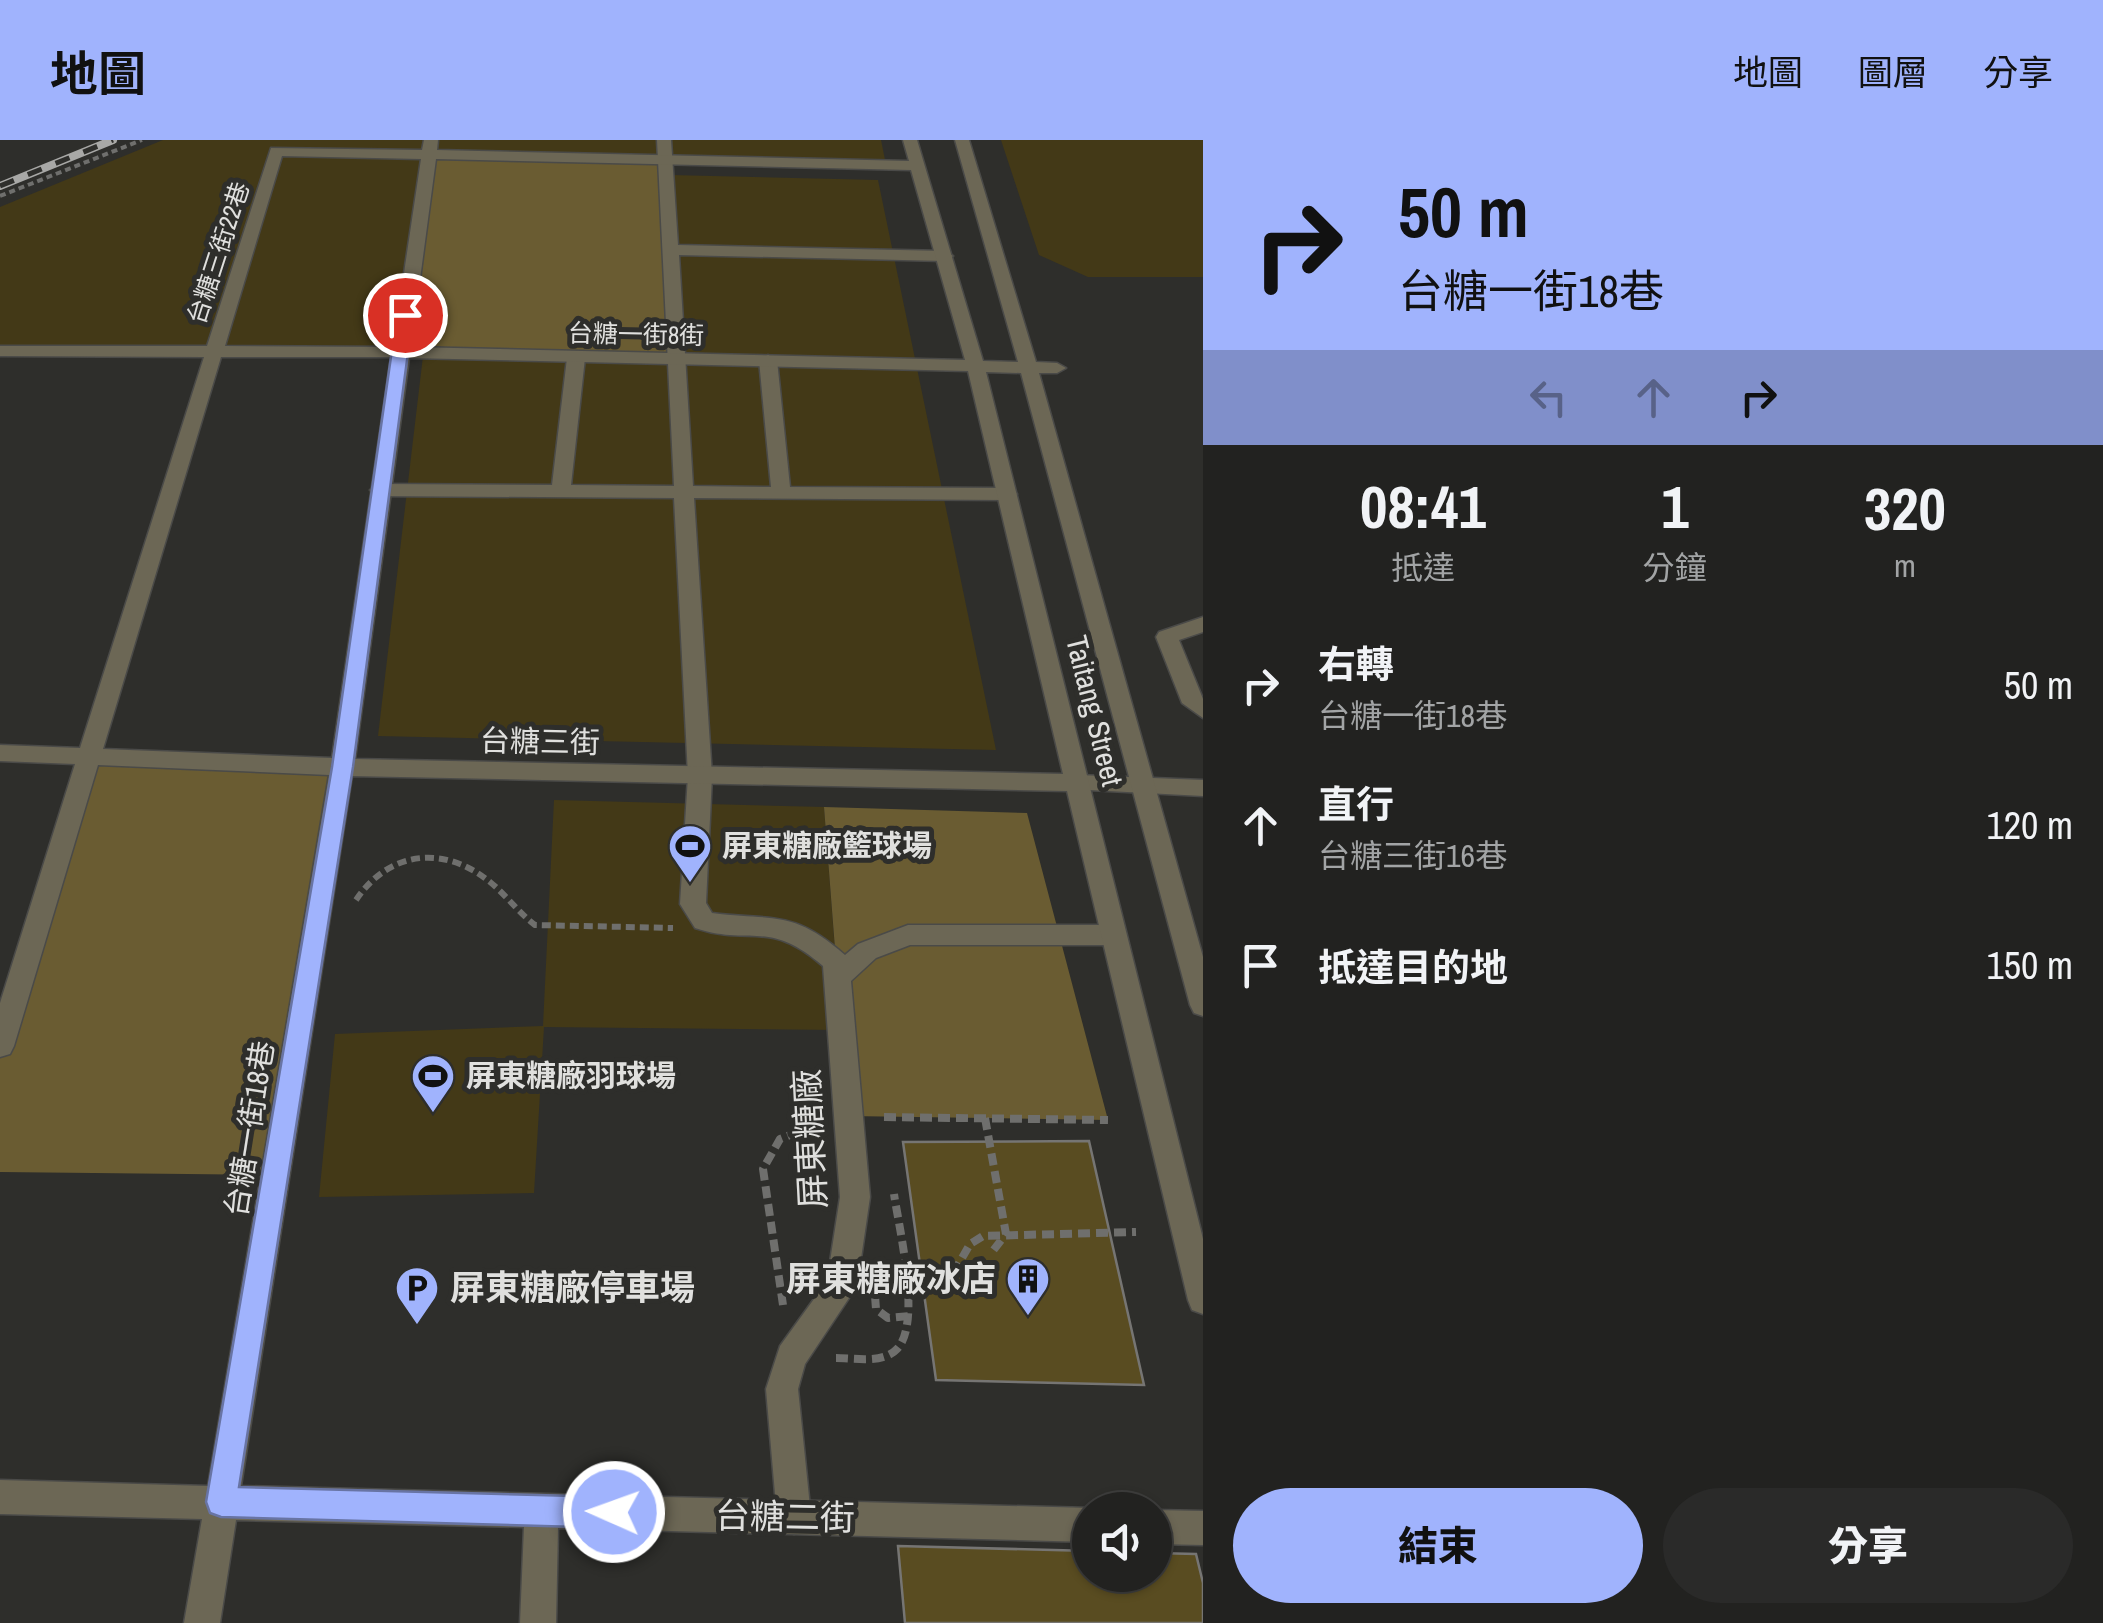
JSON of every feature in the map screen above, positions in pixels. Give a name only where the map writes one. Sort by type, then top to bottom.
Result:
[{"type":"street","points":[[664,140],[700,776],[692,904],[704,921],[724,926],[764,924],[802,933],[836,962],[837,978]]},
{"type":"street","name":"Taitang Street","points":[[910,140],[976,367],[1203,1300]]},
{"type":"street","name":"Taitang Street","points":[[962,140],[1029,368],[1203,1005]]},
{"type":"street","name":"台糖三街22巷","points":[[0,1046],[276,152],[430,148],[665,160],[918,166]]},
{"type":"street","name":"台糖一街18巷","points":[[202,1623],[342,767],[430,148]]},
{"type":"street","points":[[670,250],[944,256]]},
{"type":"street","name":"台糖一街8街","points":[[0,351],[399,352],[1058,368]]},
{"type":"street","points":[[560,490],[576,358]]},
{"type":"street","points":[[768,360],[782,491]]},
{"type":"street","points":[[380,490],[1008,494]]},
{"type":"street","points":[[1203,624],[1167,637],[1193,703],[1203,710]]},
{"type":"street","name":"台糖三街","points":[[0,754],[90,754],[342,767],[1203,788]]},
{"type":"street","points":[[837,978],[867,951],[908,936],[1113,934]]},
{"type":"street","name":"屏東糖廠","points":[[794,1517],[782,1389],[791,1357],[842,1286],[855,1197],[837,978]]},
{"type":"street","name":"台糖二街","points":[[0,1497],[1072,1525]]},
{"type":"street","points":[[538,1623],[542,1510]]},
{"type":"street","points":[[1172,1527],[1203,1528]]},
{"type":"path","points":[[0,196],[142,140]]},
{"type":"path","points":[[348,913],[378,870],[411,858],[452,861],[489,880],[516,912],[535,925],[657,930],[704,921]]},
{"type":"path","points":[[984,1118],[1006,1234],[992,1252]]},
{"type":"path","points":[[909,1316],[888,1318],[876,1309],[874,1290],[882,1277],[954,1272],[970,1244],[983,1236],[1136,1232]]},
{"type":"shaded area","points":[[163,140],[881,140],[886,165],[429,155],[399,352],[0,351],[0,207]]},
{"type":"shaded area","points":[[1001,140],[1203,140],[1203,277],[1088,277],[1039,255]]},
{"type":"shaded area","points":[[429,155],[665,161],[675,361],[399,352]]},
{"type":"shaded area","points":[[670,175],[878,180],[996,750],[378,736],[423,356]]},
{"type":"shaded area","points":[[90,754],[342,767],[275,1175],[0,1172],[0,1046]]},
{"type":"shaded area","name":"屏東糖廠籃球場","points":[[554,800],[824,807],[841,1030],[544,1027],[534,1193],[319,1197],[335,1034],[543,1026]]},
{"type":"shaded area","points":[[824,807],[1027,813],[1108,1120],[848,1116]]},
{"type":"building","name":"屏東糖廠冰店","points":[[1089,1141],[1144,1385],[936,1380],[903,1142]]},
{"type":"building","points":[[898,1546],[1072,1551],[1072,1592],[1172,1592],[1172,1553],[1196,1554],[1203,1583],[1203,1623],[905,1623]]},
{"type":"railway","points":[[0,186],[113,140]]},
{"type":"place","name":"屏東糖廠籃球場","points":[[690,884]]},
{"type":"place","name":"屏東糖廠羽球場","points":[[433,1114]]},
{"type":"place","name":"屏東糖廠冰店","points":[[1028,1317]]},
{"type":"place","name":"屏東糖廠停車場","points":[[417,1326]]},
{"type":"route","points":[[405,315],[342,767],[221,1502],[614,1512]]}]
